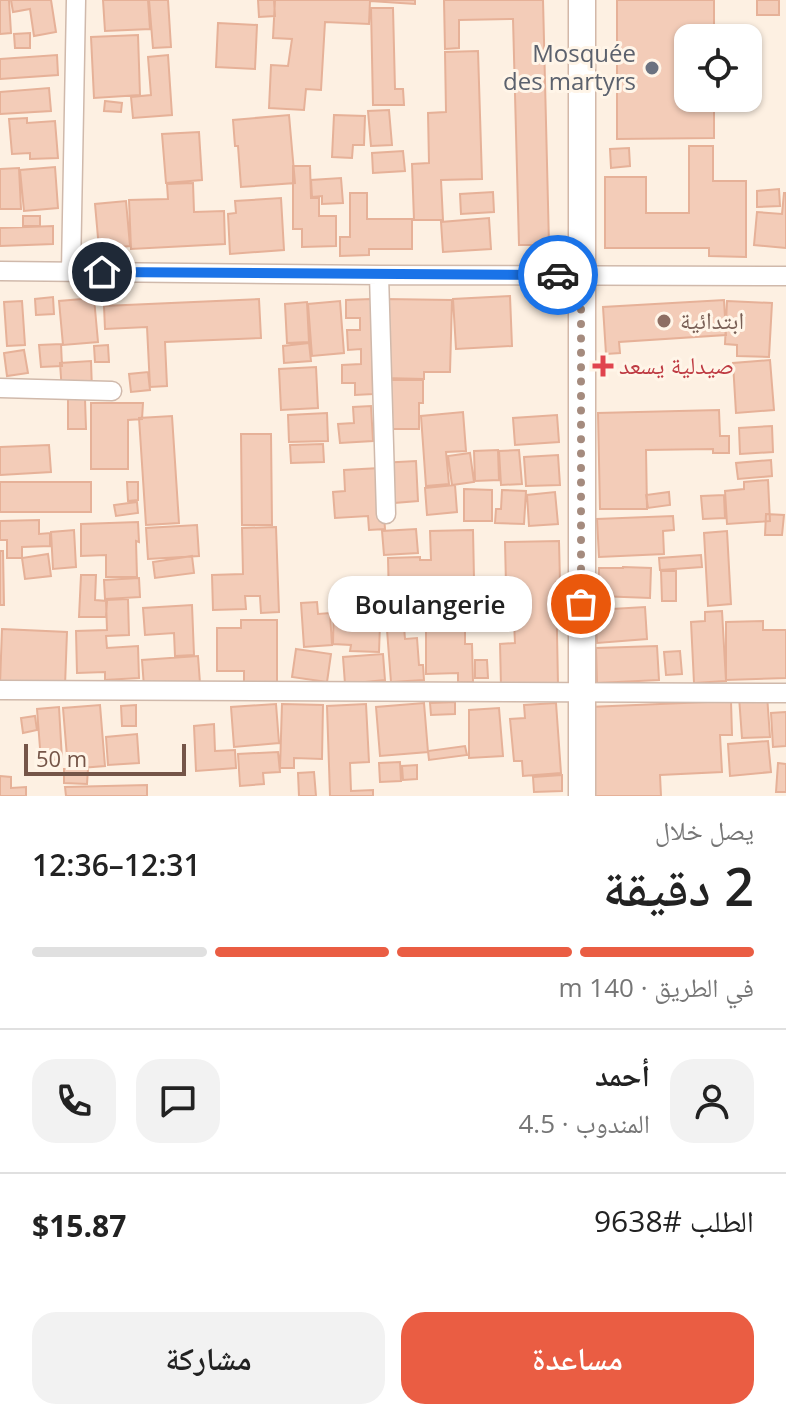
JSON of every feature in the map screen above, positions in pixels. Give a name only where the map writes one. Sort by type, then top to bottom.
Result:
[{"type":"main road","points":[[582,0],[582,796]]},
{"type":"street","points":[[71,272],[76,0]]},
{"type":"street","points":[[0,271],[786,276]]},
{"type":"street","points":[[379,275],[386,514]]},
{"type":"street","points":[[0,388],[112,391]]},
{"type":"street","points":[[0,690],[786,693]]},
{"type":"building","points":[[0,0],[9,0],[11,33],[0,34]]},
{"type":"building","points":[[11,0],[51,0],[56,32],[34,36],[30,9],[13,12]]},
{"type":"building","points":[[103,0],[148,0],[150,29],[105,31]]},
{"type":"building","points":[[149,0],[168,0],[171,47],[153,48]]},
{"type":"building","points":[[258,0],[274,0],[275,16],[259,17]]},
{"type":"building","points":[[275,0],[415,0],[415,4],[370,1],[369,24],[325,22],[321,90],[306,89],[304,110],[269,108],[271,65],[288,66],[292,39],[273,38]]},
{"type":"building","points":[[444,0],[543,0],[549,245],[519,245],[513,19],[459,20],[459,48],[445,49]]},
{"type":"building","name":"Mosquée des martyrs","points":[[617,0],[714,0],[714,24],[674,24],[674,112],[714,112],[714,138],[617,139]]},
{"type":"building","points":[[757,0],[779,0],[779,15],[757,15]]},
{"type":"building","points":[[371,8],[393,8],[395,89],[403,89],[404,105],[373,105]]},
{"type":"building","points":[[218,23],[257,25],[255,69],[216,67]]},
{"type":"building","points":[[30,33],[30,48],[15,48],[14,34]]},
{"type":"building","points":[[138,35],[140,95],[94,98],[91,37]]},
{"type":"building","points":[[478,51],[482,179],[441,180],[443,220],[414,220],[412,164],[429,163],[428,113],[446,112],[445,52]]},
{"type":"building","points":[[57,55],[58,75],[0,79],[0,59]]},
{"type":"building","points":[[168,55],[172,115],[133,118],[131,97],[151,95],[148,57]]},
{"type":"building","points":[[49,88],[51,111],[0,114],[0,92]]},
{"type":"building","points":[[105,101],[122,103],[121,112],[104,111]]},
{"type":"building","points":[[389,110],[392,145],[371,146],[368,111]]},
{"type":"building","points":[[289,115],[295,183],[241,187],[233,120]]},
{"type":"building","points":[[334,115],[365,116],[364,145],[353,145],[352,158],[332,157]]},
{"type":"building","points":[[27,118],[27,123],[55,121],[58,158],[30,159],[30,153],[12,154],[9,119]]},
{"type":"building","points":[[199,132],[202,180],[166,183],[162,134]]},
{"type":"building","points":[[689,146],[713,146],[713,181],[746,181],[746,257],[709,256],[709,248],[605,248],[605,177],[646,177],[646,213],[689,213]]},
{"type":"building","points":[[629,148],[630,166],[611,168],[610,149]]},
{"type":"building","points":[[403,151],[405,171],[373,173],[372,153]]},
{"type":"building","points":[[293,166],[310,166],[311,198],[319,198],[319,216],[336,216],[336,246],[302,247],[302,229],[293,229]]},
{"type":"building","points":[[55,167],[58,208],[24,211],[20,170]]},
{"type":"building","points":[[19,168],[21,209],[0,209],[0,169]]},
{"type":"building","points":[[341,178],[343,203],[322,204],[322,196],[312,197],[311,180]]},
{"type":"building","points":[[193,183],[194,212],[224,211],[225,244],[131,249],[129,200],[168,199],[167,184]]},
{"type":"building","points":[[779,189],[780,206],[757,207],[757,191]]},
{"type":"building","points":[[493,192],[494,212],[461,214],[460,194]]},
{"type":"building","points":[[350,193],[367,193],[367,219],[412,219],[412,249],[369,249],[369,255],[340,256],[340,237],[350,237]]},
{"type":"building","points":[[784,193],[786,248],[754,245],[757,212],[782,214]]},
{"type":"building","points":[[281,198],[284,250],[230,254],[228,214],[236,213],[235,201]]},
{"type":"building","points":[[126,201],[130,246],[99,249],[95,204]]},
{"type":"building","points":[[23,216],[40,216],[40,226],[23,226]]},
{"type":"building","points":[[489,218],[491,249],[443,252],[441,222]]},
{"type":"building","points":[[53,226],[53,244],[0,246],[0,228]]},
{"type":"building","points":[[510,296],[512,346],[456,349],[453,299]]},
{"type":"building","points":[[53,297],[54,314],[36,315],[35,299]]},
{"type":"building","points":[[94,298],[98,342],[63,345],[59,301]]},
{"type":"building","points":[[259,299],[261,338],[165,342],[167,386],[150,387],[147,327],[105,329],[104,306]]},
{"type":"building","points":[[371,299],[373,394],[355,395],[355,383],[342,383],[342,365],[361,364],[361,349],[348,350],[347,330],[360,330],[360,318],[346,318],[346,300]]},
{"type":"building","points":[[384,299],[452,300],[450,372],[424,372],[424,379],[384,378]]},
{"type":"building","name":"ابتدائية","points":[[724,300],[726,335],[619,342],[620,353],[606,354],[603,307]]},
{"type":"building","points":[[22,301],[25,345],[7,346],[4,302]]},
{"type":"building","points":[[340,301],[344,353],[312,356],[308,304]]},
{"type":"building","points":[[727,301],[772,303],[769,357],[737,356],[737,345],[725,344]]},
{"type":"building","points":[[307,302],[309,342],[287,343],[285,304]]},
{"type":"building","points":[[309,343],[311,361],[284,363],[283,346]]},
{"type":"building","points":[[61,344],[62,366],[41,367],[39,345]]},
{"type":"building","points":[[108,345],[109,362],[95,362],[94,346]]},
{"type":"building","points":[[24,350],[28,373],[7,376],[4,353]]},
{"type":"building","points":[[770,360],[774,410],[736,413],[733,363]]},
{"type":"building","points":[[91,361],[92,390],[62,392],[60,363]]},
{"type":"building","points":[[316,367],[318,408],[281,410],[279,369]]},
{"type":"building","points":[[148,372],[150,390],[131,392],[129,374]]},
{"type":"building","points":[[385,380],[423,380],[419,429],[392,429]]},
{"type":"building","points":[[68,399],[85,399],[86,429],[68,429]]},
{"type":"building","points":[[91,403],[143,403],[142,419],[128,420],[128,469],[91,469]]},
{"type":"building","points":[[371,406],[373,441],[340,443],[338,424],[354,423],[353,407]]},
{"type":"building","points":[[719,410],[720,436],[729,436],[729,453],[713,453],[713,449],[646,450],[647,509],[600,509],[598,413]]},
{"type":"building","points":[[463,412],[466,451],[446,452],[449,484],[426,486],[421,416]]},
{"type":"building","points":[[327,413],[328,441],[289,442],[288,415]]},
{"type":"building","points":[[557,415],[559,442],[515,445],[513,418]]},
{"type":"building","points":[[172,416],[179,523],[146,525],[139,418]]},
{"type":"building","points":[[772,426],[773,452],[740,454],[739,428]]},
{"type":"building","points":[[241,434],[271,434],[272,525],[242,525]]},
{"type":"building","points":[[323,444],[324,462],[291,463],[290,445]]},
{"type":"building","points":[[49,445],[51,472],[0,475],[0,447]]},
{"type":"building","points":[[498,450],[499,480],[475,481],[474,451]]},
{"type":"building","points":[[519,450],[522,484],[501,485],[499,451]]},
{"type":"building","points":[[470,453],[474,482],[452,485],[448,456]]},
{"type":"building","points":[[558,455],[560,485],[526,486],[524,457]]},
{"type":"building","points":[[771,460],[772,476],[738,479],[736,463]]},
{"type":"building","points":[[416,461],[418,501],[394,503],[384,514],[385,529],[369,530],[368,516],[335,518],[333,492],[345,491],[344,470],[380,468],[380,463]]},
{"type":"building","points":[[768,480],[770,521],[727,524],[725,491],[744,489],[744,482]]},
{"type":"building","points":[[0,482],[91,482],[91,512],[0,512]]},
{"type":"building","points":[[127,482],[138,482],[138,500],[128,501]]},
{"type":"building","points":[[455,485],[457,512],[427,515],[425,488]]},
{"type":"building","points":[[464,489],[492,490],[492,521],[464,521]]},
{"type":"building","points":[[502,490],[526,491],[524,524],[495,523],[496,509],[501,509]]},
{"type":"building","points":[[555,492],[558,524],[529,526],[527,495]]},
{"type":"building","points":[[669,492],[670,505],[648,508],[646,495]]},
{"type":"building","points":[[724,495],[725,518],[703,519],[701,496]]},
{"type":"building","points":[[137,502],[138,513],[116,516],[114,505]]},
{"type":"building","points":[[766,514],[784,515],[782,535],[765,535]]},
{"type":"building","points":[[673,516],[674,530],[663,531],[664,554],[599,557],[597,519]]},
{"type":"building","points":[[39,520],[39,534],[50,533],[50,546],[22,547],[22,558],[7,558],[7,540],[0,540],[0,521]]},
{"type":"building","points":[[138,522],[137,577],[106,577],[106,555],[81,556],[81,524]]},
{"type":"building","points":[[197,525],[199,556],[148,559],[146,528]]},
{"type":"building","points":[[276,527],[279,612],[261,613],[260,596],[245,596],[246,609],[213,610],[212,575],[243,574],[242,528]]},
{"type":"building","points":[[416,529],[418,553],[384,555],[382,531]]},
{"type":"building","points":[[74,530],[76,567],[53,569],[51,532]]},
{"type":"building","points":[[473,530],[474,579],[441,579],[441,599],[389,601],[388,558],[420,557],[420,560],[431,560],[430,531]]},
{"type":"building","points":[[727,531],[731,604],[708,606],[704,533]]},
{"type":"building","points":[[559,541],[560,582],[556,582],[558,685],[501,686],[500,644],[515,643],[514,622],[497,623],[496,585],[506,585],[505,542]]},
{"type":"building","points":[[0,551],[3,551],[4,605],[0,605]]},
{"type":"building","points":[[48,554],[51,576],[25,579],[22,558]]},
{"type":"building","points":[[701,555],[702,567],[660,570],[659,558]]},
{"type":"building","points":[[192,556],[194,573],[155,578],[153,562]]},
{"type":"building","points":[[599,568],[651,568],[650,598],[598,596]]},
{"type":"building","points":[[661,571],[676,571],[676,601],[662,601]]},
{"type":"building","points":[[81,575],[96,575],[95,600],[107,601],[106,617],[79,617]]},
{"type":"building","points":[[139,578],[140,597],[105,599],[104,580]]},
{"type":"building","points":[[334,596],[381,597],[379,652],[350,651],[351,645],[333,644]]},
{"type":"building","points":[[128,599],[129,635],[106,636],[107,648],[138,646],[139,678],[105,680],[105,672],[77,673],[76,631],[107,630],[106,600]]},
{"type":"building","points":[[317,602],[318,614],[330,613],[332,645],[304,647],[301,603]]},
{"type":"building","points":[[419,602],[421,625],[404,626],[405,639],[417,638],[419,665],[423,665],[424,680],[391,682],[385,604]]},
{"type":"building","points":[[192,605],[194,655],[175,656],[174,633],[145,635],[143,608]]},
{"type":"building","points":[[645,607],[647,639],[597,643],[595,610]]},
{"type":"building","points":[[426,611],[465,611],[465,644],[472,644],[473,682],[458,682],[458,673],[426,674]]},
{"type":"building","points":[[722,611],[726,681],[694,683],[691,622],[705,621],[705,612]]},
{"type":"building","points":[[241,620],[277,620],[277,688],[244,688],[244,671],[217,671],[217,628],[241,628]]},
{"type":"building","points":[[763,621],[763,630],[786,630],[786,678],[726,680],[726,622]]},
{"type":"building","points":[[2,629],[67,632],[65,686],[0,684]]},
{"type":"building","points":[[657,646],[659,680],[597,683],[596,648]]},
{"type":"building","points":[[296,649],[331,654],[327,682],[292,677]]},
{"type":"building","points":[[680,651],[682,674],[666,675],[664,652]]},
{"type":"building","points":[[383,654],[385,680],[345,684],[343,657]]},
{"type":"building","points":[[198,656],[200,683],[144,687],[142,660]]},
{"type":"building","points":[[475,660],[487,660],[488,678],[475,678]]},
{"type":"building","points":[[767,695],[770,737],[742,738],[739,697]]},
{"type":"building","points":[[731,701],[732,735],[720,735],[722,772],[660,775],[661,796],[594,796],[589,707]]},
{"type":"building","points":[[455,702],[455,714],[431,715],[430,703]]},
{"type":"building","points":[[424,703],[428,752],[380,756],[376,707]]},
{"type":"building","points":[[556,703],[561,773],[523,776],[522,761],[514,761],[510,719],[525,718],[524,705]]},
{"type":"building","points":[[276,704],[279,743],[234,747],[231,707]]},
{"type":"building","points":[[282,704],[323,705],[322,759],[294,758],[294,768],[280,768]]},
{"type":"building","points":[[366,704],[369,762],[350,763],[351,791],[373,790],[373,796],[330,796],[327,706]]},
{"type":"building","points":[[100,705],[105,766],[68,769],[63,708]]},
{"type":"building","points":[[136,705],[136,726],[122,726],[121,706]]},
{"type":"building","points":[[59,707],[62,759],[41,761],[37,709]]},
{"type":"building","points":[[499,708],[503,756],[469,758],[469,710]]},
{"type":"building","points":[[786,712],[786,746],[773,747],[771,713]]},
{"type":"building","points":[[35,716],[37,730],[23,733],[21,718]]},
{"type":"building","points":[[214,724],[215,751],[235,750],[236,768],[196,771],[194,726]]},
{"type":"building","points":[[137,734],[139,763],[108,765],[106,737]]},
{"type":"building","points":[[768,741],[771,772],[730,776],[728,744]]},
{"type":"building","points":[[465,746],[467,755],[429,760],[428,751]]},
{"type":"building","points":[[278,752],[280,772],[263,773],[264,784],[240,786],[238,754]]},
{"type":"building","points":[[400,762],[401,781],[380,782],[379,763]]},
{"type":"building","points":[[778,763],[786,764],[786,792],[776,792]]},
{"type":"building","points":[[417,765],[417,779],[403,780],[402,766]]},
{"type":"building","points":[[64,769],[88,769],[87,784],[64,783]]},
{"type":"building","points":[[314,772],[316,796],[299,796],[298,773]]},
{"type":"building","points":[[562,775],[562,791],[534,792],[533,777]]},
{"type":"building","points":[[0,776],[11,777],[11,788],[26,787],[26,796],[0,796]]},
{"type":"building","points":[[147,785],[147,796],[66,796],[65,787]]},
{"type":"way so far","points":[[558,275],[581,275],[581,604]]},
{"type":"place","name":"Mosquée des martyrs","points":[[652,68]]},
{"type":"place","name":"ابتدائية","points":[[664,321]]},
{"type":"place","name":"صيدلية يسعد","points":[[603,366]]},
{"type":"place","name":"Boulangerie","points":[[581,604]]},
{"type":"route","points":[[102,272],[558,275]]}]
